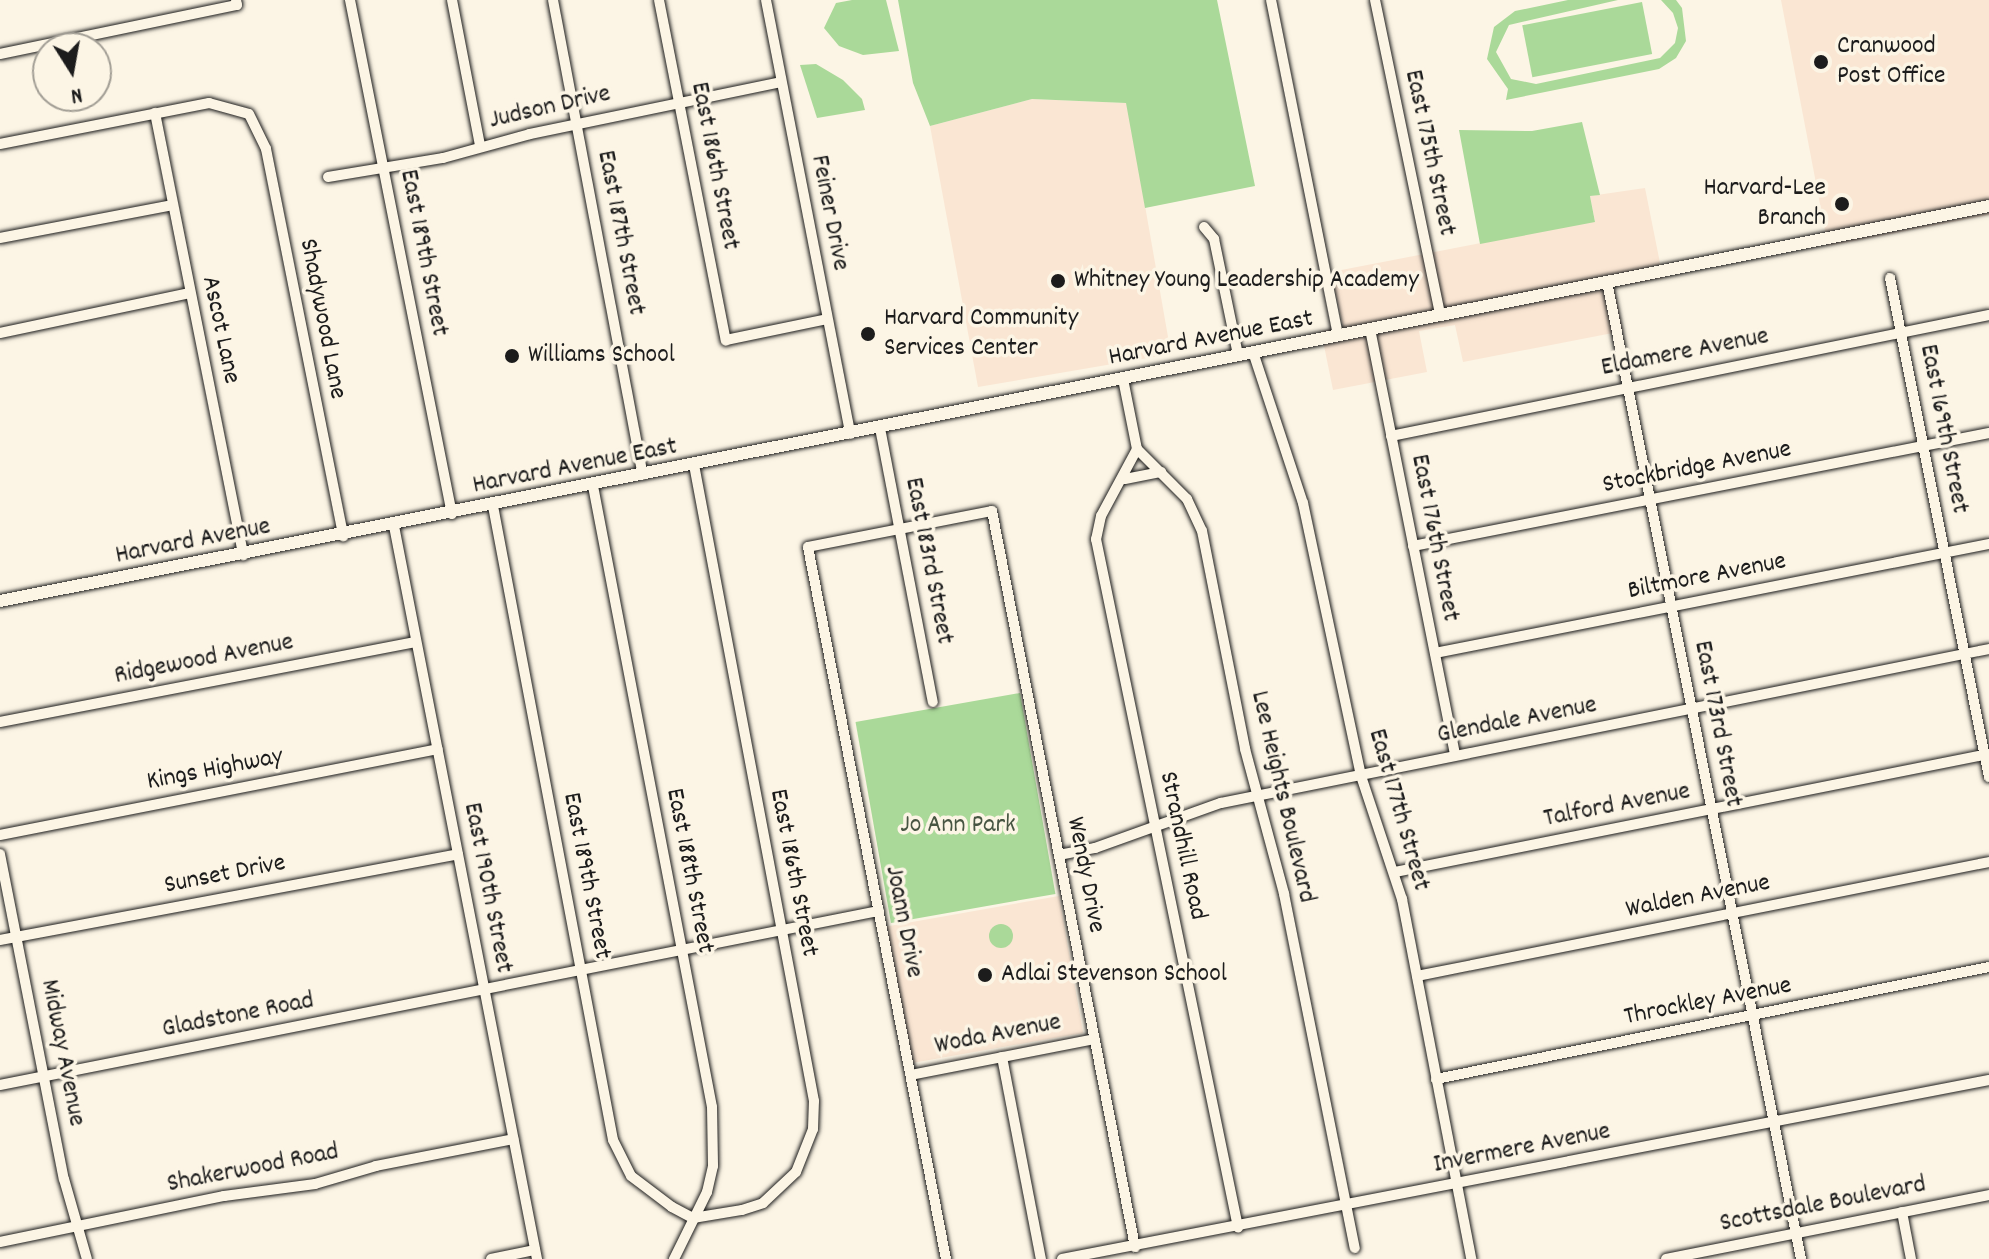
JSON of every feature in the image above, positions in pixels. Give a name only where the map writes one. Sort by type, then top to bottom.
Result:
[{"type":"main road","name":"Harvard Avenue East","points":[[394,526],[1989,206]]},
{"type":"main road","name":"Harvard Avenue","points":[[0,601],[394,526]]},
{"type":"street","name":"East 189th Street","points":[[350,0],[452,514]]},
{"type":"street","points":[[452,0],[480,146]]},
{"type":"street","name":"East 187th Street","points":[[553,0],[643,475]]},
{"type":"street","name":"East 186th Street","points":[[659,0],[726,340],[827,319]]},
{"type":"street","name":"Feiner Drive","points":[[766,0],[850,434]]},
{"type":"street","points":[[1271,0],[1338,335]]},
{"type":"street","name":"East 175th Street","points":[[1375,0],[1440,315]]},
{"type":"street","points":[[0,54],[236,3]]},
{"type":"street","name":"Judson Drive","points":[[328,177],[383,168],[781,82]]},
{"type":"street","name":"Shadywood Lane","points":[[155,113],[209,103],[249,114],[266,149],[343,536]]},
{"type":"street","points":[[0,144],[155,113]]},
{"type":"street","name":"Ascot Lane","points":[[155,113],[243,555]]},
{"type":"street","points":[[0,238],[173,205]]},
{"type":"street","points":[[1204,227],[1214,239],[1238,355]]},
{"type":"street","name":"East 169th Street","points":[[1890,278],[1989,777]]},
{"type":"street","name":"East 173rd Street","points":[[1607,282],[1801,1259]]},
{"type":"street","points":[[0,333],[190,293]]},
{"type":"street","name":"Eldamere Avenue","points":[[1391,436],[1989,315]]},
{"type":"street","name":"East 176th Street","points":[[1370,329],[1455,755]]},
{"type":"street","name":"East 177th Street","points":[[1253,352],[1303,503],[1361,776],[1395,872],[1471,1259]]},
{"type":"street","points":[[1123,379],[1137,449]]},
{"type":"street","name":"East 183rd Street","points":[[880,428],[933,702]]},
{"type":"street","name":"Stockbridge Avenue","points":[[1413,546],[1989,433]]},
{"type":"street","name":"Lee Heights Boulevard","points":[[1137,449],[1187,499],[1202,531],[1245,749],[1260,795],[1355,1248]]},
{"type":"street","name":"Strandhill Road","points":[[1137,449],[1125,479],[1101,516],[1096,539],[1238,1227]]},
{"type":"street","name":"East 186th Street","points":[[693,1218],[763,1203],[796,1172],[813,1129],[814,1101],[694,465]]},
{"type":"street","points":[[1125,479],[1161,472]]},
{"type":"street","name":"East 188th Street","points":[[593,486],[682,952],[714,1139],[707,1192],[674,1259]]},
{"type":"street","name":"East 189th Street","points":[[493,506],[613,1140],[622,1162],[647,1192],[693,1218]]},
{"type":"street","name":"Wendy Drive","points":[[899,529],[992,511],[1135,1247]]},
{"type":"street","name":"East 190th Street","points":[[394,526],[536,1254]]},
{"type":"street","name":"Joann Drive","points":[[899,529],[808,547],[946,1259]]},
{"type":"street","name":"Biltmore Avenue","points":[[1435,653],[1989,544]]},
{"type":"street","name":"Ridgewood Avenue","points":[[0,722],[415,642]]},
{"type":"street","name":"Glendale Avenue","points":[[1059,855],[1095,848],[1155,825],[1260,795],[1989,649]]},
{"type":"street","name":"Kings Highway","points":[[0,835],[438,749]]},
{"type":"street","name":"Talford Avenue","points":[[1395,872],[1987,755]]},
{"type":"street","name":"Midway Avenue","points":[[0,854],[76,1226],[87,1259]]},
{"type":"street","name":"Sunset Drive","points":[[0,940],[458,854]]},
{"type":"street","name":"Walden Avenue","points":[[1417,976],[1989,862]]},
{"type":"street","points":[[485,991],[879,911]]},
{"type":"street","name":"Throckley Avenue","points":[[1436,1079],[1989,967]]},
{"type":"street","name":"Gladstone Road","points":[[0,1085],[485,991]]},
{"type":"street","name":"Woda Avenue","points":[[911,1075],[1094,1039]]},
{"type":"street","points":[[1002,1057],[1041,1259]]},
{"type":"street","name":"Invermere Avenue","points":[[1062,1259],[1989,1080]]},
{"type":"street","name":"Shakerwood Road","points":[[0,1242],[224,1196],[315,1184],[513,1139]]},
{"type":"street","name":"Scottsdale Boulevard","points":[[1666,1259],[1696,1256],[1989,1195]]},
{"type":"street","points":[[1902,1212],[1911,1259]]},
{"type":"street","points":[[491,1259],[536,1254]]},
{"type":"shaded area","points":[[1781,0],[1989,0],[1989,215],[1828,246]]},
{"type":"shaded area","name":"Whitney Young Leadership Academy","points":[[1032,99],[1127,103],[1171,354],[978,387],[930,126]]},
{"type":"shaded area","points":[[1645,188],[1663,278],[1614,287],[1623,331],[1463,362],[1455,325],[1419,331],[1427,372],[1333,390],[1321,331],[1343,326],[1331,272],[1595,221],[1590,196]]},
{"type":"shaded area","name":"Adlai Stevenson School","points":[[1059,896],[1083,1033],[911,1063],[887,926]]},
{"type":"green space","points":[[886,0],[899,51],[863,55],[839,46],[824,28],[836,3]]},
{"type":"green space","points":[[898,0],[1217,0],[1255,186],[1145,208],[1126,103],[1032,99],[930,126],[913,83]]},
{"type":"green space","points":[[1568,0],[1618,0],[1509,25],[1496,52],[1511,79],[1536,84],[1660,58],[1675,43],[1678,28],[1673,13],[1661,0],[1676,0],[1682,8],[1686,41],[1676,58],[1659,69],[1506,100],[1508,89],[1487,59],[1494,27],[1515,11]]},
{"type":"green space","points":[[1642,2],[1652,54],[1532,77],[1522,25]]},
{"type":"green space","points":[[816,64],[843,80],[862,99],[865,110],[817,118],[800,65]]},
{"type":"green space","points":[[1582,122],[1600,195],[1590,196],[1595,222],[1480,244],[1459,130],[1532,131]]},
{"type":"green space","name":"Jo Ann Park","points":[[1020,693],[1055,894],[891,923],[856,722]]},
{"type":"green space","points":[[1001,924],[1010,927],[1013,936],[1010,945],[1001,948],[992,945],[989,936],[992,927]]},
{"type":"place","name":"Cranwood Post Office","points":[[1821,62]]},
{"type":"place","name":"Harvard-Lee Branch","points":[[1842,204]]},
{"type":"place","name":"Whitney Young Leadership Academy","points":[[1058,281]]},
{"type":"place","name":"Harvard Community Services Center","points":[[868,334]]},
{"type":"place","name":"Williams School","points":[[512,356]]},
{"type":"place","name":"Adlai Stevenson School","points":[[985,975]]}]
